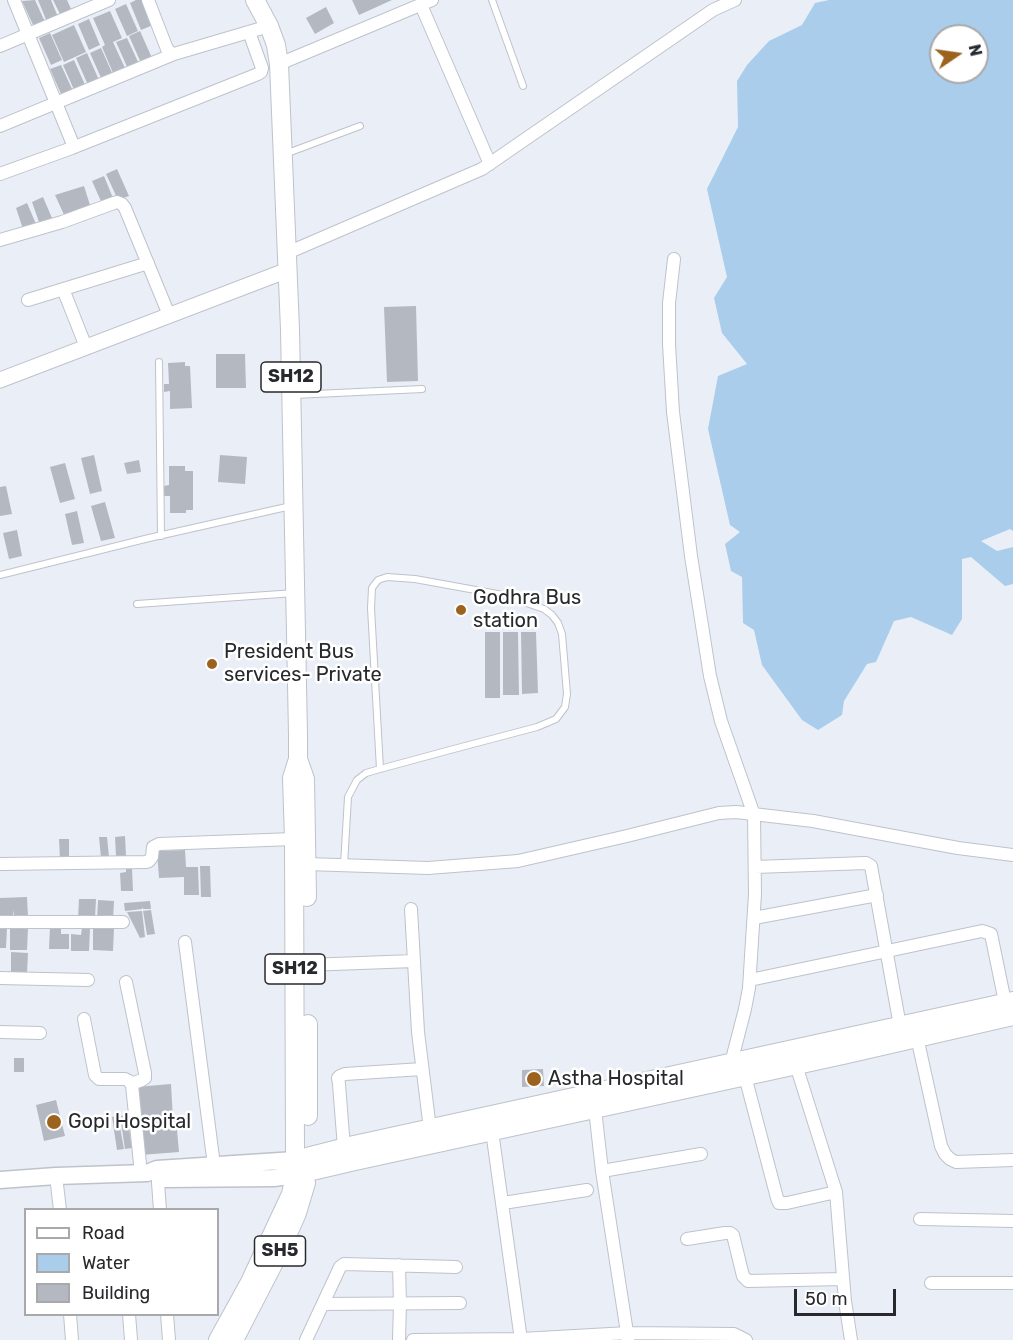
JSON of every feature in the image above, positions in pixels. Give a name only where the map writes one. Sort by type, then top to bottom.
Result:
[{"type":"main road","name":"SH12","points":[[255,0],[276,45],[283,155],[294,506],[298,759],[292,778],[301,1166]]},
{"type":"main road","name":"SH12","points":[[298,759],[305,778],[309,1078],[301,1166]]},
{"type":"main road","points":[[151,1174],[214,1165],[301,1166],[355,1161],[917,1037],[1010,1006]]},
{"type":"main road","points":[[0,1180],[151,1174],[274,1178],[344,1148],[900,1026],[1010,1006]]},
{"type":"main road","name":"SH5","points":[[218,1340],[250,1282],[287,1204],[301,1166]]},
{"type":"main road","name":"SH5","points":[[234,1340],[259,1295],[290,1230],[303,1195],[301,1166]]},
{"type":"street","points":[[14,0],[74,147]]},
{"type":"street","points":[[0,46],[109,0]]},
{"type":"street","points":[[148,0],[167,49],[174,54]]},
{"type":"street","points":[[0,380],[169,315],[482,169],[713,10],[735,0]]},
{"type":"street","points":[[279,64],[426,2],[490,164]]},
{"type":"street","points":[[0,126],[174,54],[269,26]]},
{"type":"street","points":[[0,174],[258,74],[262,68],[249,32]]},
{"type":"street","points":[[0,240],[62,222],[117,202],[122,204],[169,315]]},
{"type":"street","points":[[674,259],[669,303],[669,344],[673,412],[691,556],[710,676],[721,721],[754,814],[754,918],[750,980],[745,1009],[730,1063]]},
{"type":"street","points":[[28,300],[148,263]]},
{"type":"street","points":[[63,289],[86,347]]},
{"type":"street","points":[[307,864],[428,868],[518,861],[719,813],[736,812],[813,821],[958,848],[1013,855]]},
{"type":"street","points":[[0,864],[146,862],[152,857],[153,847],[159,844],[294,839]]},
{"type":"street","points":[[755,867],[869,864],[872,868],[900,1026]]},
{"type":"street","points":[[754,918],[877,896]]},
{"type":"street","points":[[411,909],[418,1032],[429,1129]]},
{"type":"street","points":[[0,922],[123,922]]},
{"type":"street","points":[[750,980],[982,931],[991,934],[1010,1006]]},
{"type":"street","points":[[185,942],[214,1165]]},
{"type":"street","points":[[307,965],[414,961]]},
{"type":"street","points":[[0,978],[88,980]]},
{"type":"street","points":[[126,982],[145,1073],[142,1080],[131,1084]]},
{"type":"street","points":[[84,1019],[94,1075],[99,1079],[125,1079],[131,1084],[160,1208]]},
{"type":"street","points":[[0,1032],[40,1033]]},
{"type":"street","points":[[917,1037],[941,1146],[945,1154],[956,1162],[1013,1160]]},
{"type":"street","points":[[796,1065],[836,1192],[843,1279],[851,1340]]},
{"type":"street","points":[[344,1148],[338,1078],[345,1074],[422,1069]]},
{"type":"street","points":[[745,1076],[779,1203],[836,1192]]},
{"type":"street","points":[[595,1108],[602,1171],[628,1337]]},
{"type":"street","points":[[492,1131],[521,1339]]},
{"type":"street","points":[[602,1171],[701,1154]]},
{"type":"street","points":[[56,1176],[60,1208]]},
{"type":"street","points":[[503,1203],[587,1190]]},
{"type":"street","points":[[920,1219],[1013,1221]]},
{"type":"street","points":[[687,1239],[725,1233],[733,1235],[743,1276],[748,1281],[843,1279]]},
{"type":"street","points":[[306,1340],[340,1267],[344,1264],[456,1267]]},
{"type":"street","points":[[399,1265],[399,1340]]},
{"type":"street","points":[[931,1283],[1013,1283]]},
{"type":"street","points":[[323,1304],[460,1303]]},
{"type":"street","points":[[70,1316],[72,1340]]},
{"type":"street","points":[[129,1316],[131,1340]]},
{"type":"street","points":[[167,1316],[169,1340]]},
{"type":"street","points":[[413,1340],[734,1334],[746,1340]]},
{"type":"lane","points":[[492,0],[523,86]]},
{"type":"lane","points":[[283,155],[360,126]]},
{"type":"lane","points":[[159,362],[161,536]]},
{"type":"lane","points":[[291,395],[423,389]]},
{"type":"lane","points":[[0,574],[294,506]]},
{"type":"lane","points":[[344,865],[348,797],[357,780],[366,773],[537,727],[556,719],[565,707],[567,694],[562,634],[552,615],[544,609],[503,595],[415,579],[387,577],[378,580],[372,588],[371,608],[380,769]]},
{"type":"lane","points":[[137,603],[295,593]]},
{"type":"water","points":[[829,0],[1013,0],[1013,531],[1010,529],[981,541],[997,551],[1013,547],[1013,584],[1005,586],[971,557],[962,559],[962,619],[952,635],[911,617],[894,621],[876,662],[867,664],[844,701],[842,715],[818,730],[802,720],[762,665],[754,630],[743,623],[742,577],[731,571],[725,544],[740,532],[730,525],[708,429],[718,376],[747,364],[722,333],[714,298],[727,277],[707,189],[738,127],[737,81],[747,65],[769,41],[802,25],[815,3]]},
{"type":"building","points":[[35,0],[45,22],[34,27],[22,1]]},
{"type":"building","points":[[38,0],[51,0],[58,17],[47,22]]},
{"type":"building","points":[[53,0],[67,0],[72,11],[61,16]]},
{"type":"building","points":[[142,0],[153,25],[141,30],[130,3]]},
{"type":"building","points":[[352,0],[392,0],[359,15]]},
{"type":"building","points":[[126,4],[138,31],[127,36],[115,9]]},
{"type":"building","points":[[326,7],[334,23],[315,34],[306,18]]},
{"type":"building","points":[[110,11],[122,38],[113,42],[125,68],[113,73],[102,47],[105,45],[93,18]]},
{"type":"building","points":[[89,19],[100,45],[89,50],[78,24]]},
{"type":"building","points":[[74,25],[86,52],[64,62],[52,35]]},
{"type":"building","points":[[140,31],[152,58],[141,63],[129,36]]},
{"type":"building","points":[[50,33],[62,60],[51,65],[39,38]]},
{"type":"building","points":[[127,38],[139,64],[128,69],[116,42]]},
{"type":"building","points":[[101,48],[113,75],[102,80],[90,53]]},
{"type":"building","points":[[87,53],[99,80],[88,85],[76,58]]},
{"type":"building","points":[[74,60],[86,87],[75,92],[63,65]]},
{"type":"building","points":[[61,65],[73,91],[62,96],[50,69]]},
{"type":"building","points":[[117,169],[129,196],[118,200],[106,174]]},
{"type":"building","points":[[104,176],[115,203],[104,208],[92,181]]},
{"type":"building","points":[[84,186],[90,205],[65,217],[55,195]]},
{"type":"building","points":[[43,197],[52,218],[39,222],[32,202]]},
{"type":"building","points":[[27,203],[36,224],[23,229],[16,208]]},
{"type":"building","points":[[416,306],[418,381],[387,382],[384,307]]},
{"type":"building","points":[[216,354],[245,354],[246,388],[216,388]]},
{"type":"building","points":[[185,362],[185,366],[190,366],[192,408],[170,409],[170,391],[164,392],[164,384],[169,384],[168,363]]},
{"type":"building","points":[[94,455],[102,491],[90,494],[81,458]]},
{"type":"building","points":[[220,455],[247,457],[245,484],[218,482]]},
{"type":"building","points":[[139,460],[141,472],[127,474],[124,463]]},
{"type":"building","points":[[65,463],[75,499],[60,503],[50,467]]},
{"type":"building","points":[[169,466],[185,466],[185,471],[193,471],[193,510],[186,510],[186,513],[170,513],[170,496],[164,496],[164,486],[169,485]]},
{"type":"building","points":[[6,486],[12,514],[0,516],[0,487]]},
{"type":"building","points":[[105,502],[115,538],[101,541],[91,506]]},
{"type":"building","points":[[77,511],[84,543],[72,545],[65,514]]},
{"type":"building","points":[[17,530],[22,556],[9,559],[3,533]]},
{"type":"building","points":[[485,632],[500,632],[500,698],[485,698]]},
{"type":"building","points":[[503,632],[518,632],[519,695],[503,695]]},
{"type":"building","points":[[521,632],[536,632],[538,693],[522,694]]},
{"type":"building","points":[[125,836],[126,856],[116,857],[115,837]]},
{"type":"building","points":[[99,837],[107,837],[109,857],[101,858]]},
{"type":"building","points":[[59,839],[69,839],[69,859],[60,860]]},
{"type":"building","points":[[185,850],[186,867],[198,867],[199,895],[184,895],[184,877],[159,878],[157,851]]},
{"type":"building","points":[[200,866],[210,866],[211,897],[201,897]]},
{"type":"building","points":[[126,868],[132,868],[133,891],[121,891],[120,873],[126,872]]},
{"type":"building","points":[[27,897],[28,917],[14,917],[14,910],[13,916],[0,917],[0,898]]},
{"type":"building","points":[[79,899],[96,899],[95,919],[78,919]]},
{"type":"building","points":[[98,900],[114,901],[113,921],[97,920]]},
{"type":"building","points":[[150,901],[151,909],[142,907],[142,909],[125,911],[124,903]]},
{"type":"building","points":[[151,910],[155,934],[147,935],[143,911]]},
{"type":"building","points":[[142,911],[145,937],[140,938],[127,912]]},
{"type":"building","points":[[0,927],[7,928],[6,948],[0,948]]},
{"type":"building","points":[[10,927],[28,928],[27,950],[10,950]]},
{"type":"building","points":[[50,927],[61,927],[61,934],[69,934],[69,949],[49,949]]},
{"type":"building","points":[[82,928],[90,929],[89,951],[71,951],[71,934],[81,935]]},
{"type":"building","points":[[93,928],[114,928],[113,951],[93,950]]},
{"type":"building","points":[[11,952],[28,953],[27,973],[11,972]]},
{"type":"building","points":[[14,1058],[24,1058],[24,1072],[14,1072]]},
{"type":"building","points":[[543,1069],[544,1086],[522,1087],[522,1070]]},
{"type":"building","points":[[171,1084],[173,1119],[176,1119],[179,1152],[141,1155],[136,1087]]},
{"type":"building","points":[[56,1100],[65,1136],[44,1141],[36,1105]]},
{"type":"building","points":[[127,1115],[132,1148],[125,1149],[120,1116]]},
{"type":"building","points":[[118,1116],[124,1149],[117,1150],[112,1117]]},
{"type":"place","name":"Godhra Bus station","points":[[461,610]]},
{"type":"place","name":"President Bus services- Private","points":[[212,664]]},
{"type":"place","name":"Astha Hospital","points":[[534,1079]]},
{"type":"place","name":"Gopi Hospital","points":[[54,1122]]}]
